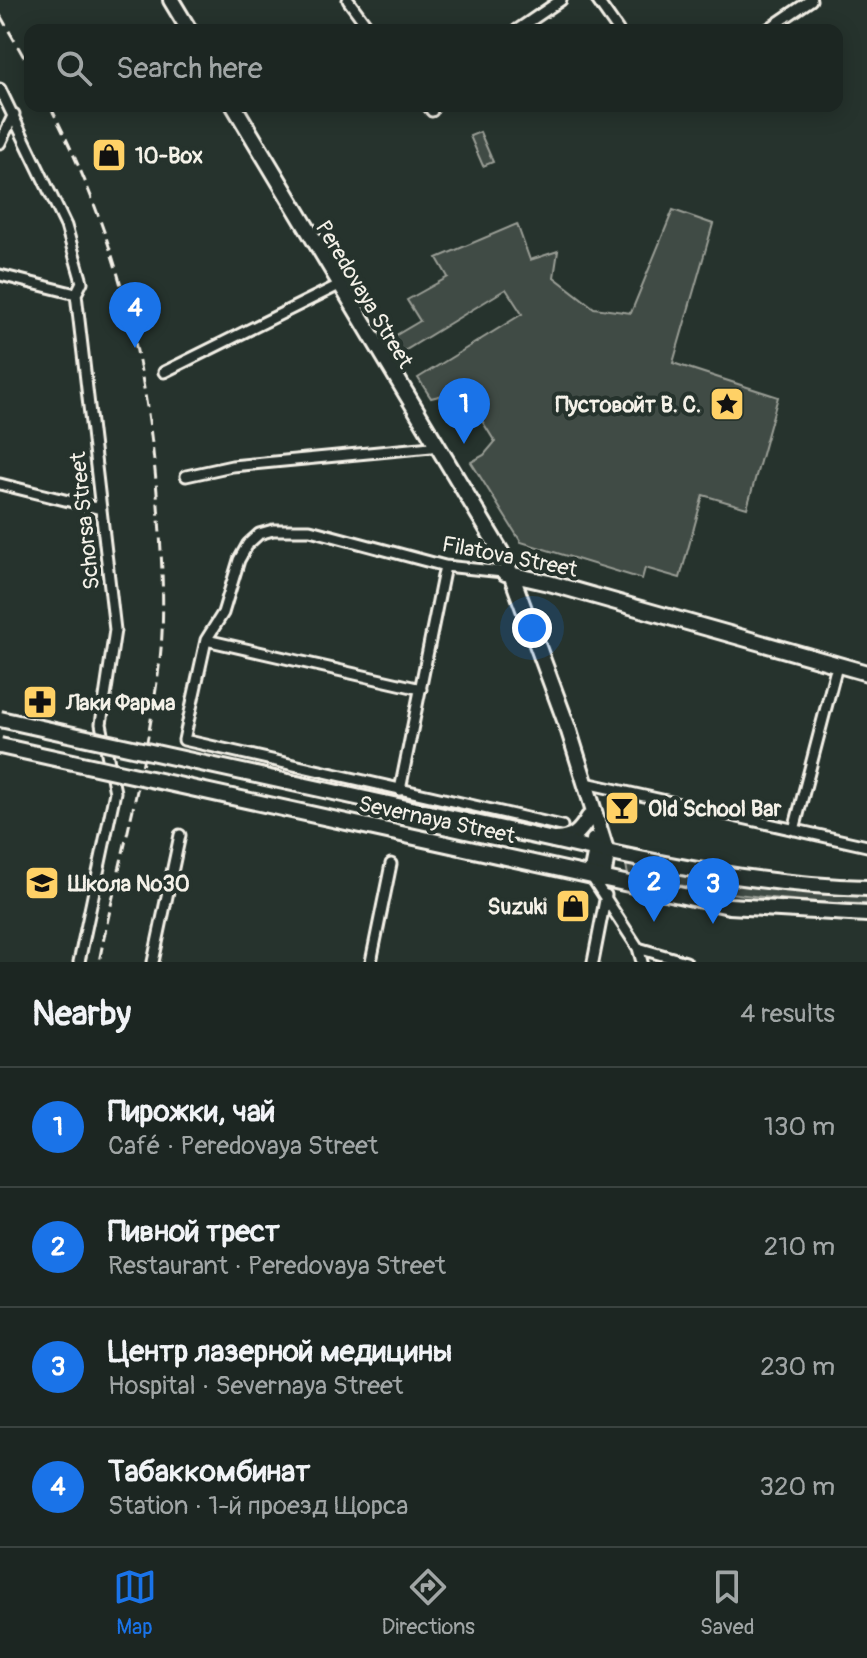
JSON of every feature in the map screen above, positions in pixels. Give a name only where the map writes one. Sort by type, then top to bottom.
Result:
[{"type":"main road","points":[[162,0],[176,24]]},
{"type":"main road","points":[[171,0],[185,24]]},
{"type":"main road","name":"Peredovaya Street","points":[[229,112],[524,603],[586,783],[602,852],[597,877]]},
{"type":"main road","points":[[238,112],[501,552],[509,578],[867,682]]},
{"type":"main road","name":"Peredovaya Street","points":[[509,578],[602,852]]},
{"type":"main road","name":"Filatova Street","points":[[509,578],[867,673]]},
{"type":"main road","points":[[524,603],[528,594],[539,589]]},
{"type":"main road","name":"Severnaya Street","points":[[0,719],[602,852],[726,876],[823,887],[867,888]]},
{"type":"main road","name":"Severnaya Street","points":[[0,746],[729,906],[867,914]]},
{"type":"main road","points":[[553,840],[576,836],[589,817]]},
{"type":"street","points":[[348,0],[366,24]]},
{"type":"street","points":[[526,24],[561,0]]},
{"type":"street","points":[[597,0],[614,24]]},
{"type":"street","points":[[776,24],[811,0]]},
{"type":"street","name":"Schorsa Street","points":[[0,89],[66,226],[82,282],[76,294],[115,630],[101,724],[115,792],[79,962]]},
{"type":"street","points":[[0,143],[14,114]]},
{"type":"street","points":[[0,275],[76,294]]},
{"type":"street","points":[[164,372],[335,287]]},
{"type":"street","points":[[186,476],[232,466],[431,447]]},
{"type":"street","points":[[0,484],[101,509]]},
{"type":"street","name":"Filatova Street","points":[[400,790],[184,740],[206,640],[223,613],[239,560],[248,544],[259,534],[273,530],[310,530],[445,566],[509,578]]},
{"type":"street","points":[[445,566],[400,790],[562,826]]},
{"type":"street","points":[[206,640],[421,689]]},
{"type":"street","points":[[794,830],[835,673]]},
{"type":"street","points":[[586,783],[867,846]]},
{"type":"street","points":[[153,962],[180,835]]},
{"type":"street","points":[[371,962],[391,864]]},
{"type":"street","points":[[597,877],[638,948],[642,962]]},
{"type":"street","points":[[593,962],[606,897]]},
{"type":"street","points":[[638,948],[686,962]]},
{"type":"shaded area","points":[[480,132],[493,162],[483,166],[470,136]]},
{"type":"shaded area","points":[[673,210],[713,224],[673,363],[778,397],[747,508],[703,495],[680,578],[645,568],[642,579],[521,542],[471,462],[484,455],[495,442],[463,390],[431,398],[418,378],[522,314],[506,289],[396,356],[388,340],[420,321],[407,300],[448,277],[437,258],[517,224],[530,260],[558,251],[554,277],[594,308],[631,313]]},
{"type":"shaded area","points":[[626,864],[746,885],[867,894],[867,904],[777,899],[687,887],[628,876]]},
{"type":"railway","points":[[0,15],[24,57]]},
{"type":"railway","points":[[53,112],[95,206],[127,306],[147,410],[161,553],[162,624],[155,697],[99,962]]},
{"type":"place","name":"10-Box","points":[[109,155]]},
{"type":"place","name":"Табаккомбинат","points":[[135,348]]},
{"type":"place","name":"Пустовойт В. С.","points":[[727,404]]},
{"type":"place","name":"Пирожки, чай","points":[[464,444]]},
{"type":"place","name":"Лаки Фарма","points":[[40,702]]},
{"type":"place","name":"Old School Bar","points":[[622,808]]},
{"type":"place","name":"Школа №30","points":[[42,883]]},
{"type":"place","name":"Suzuki","points":[[573,906]]},
{"type":"place","name":"Пивной трест","points":[[654,922]]},
{"type":"place","name":"Центр лазерной медицины","points":[[713,924]]}]
